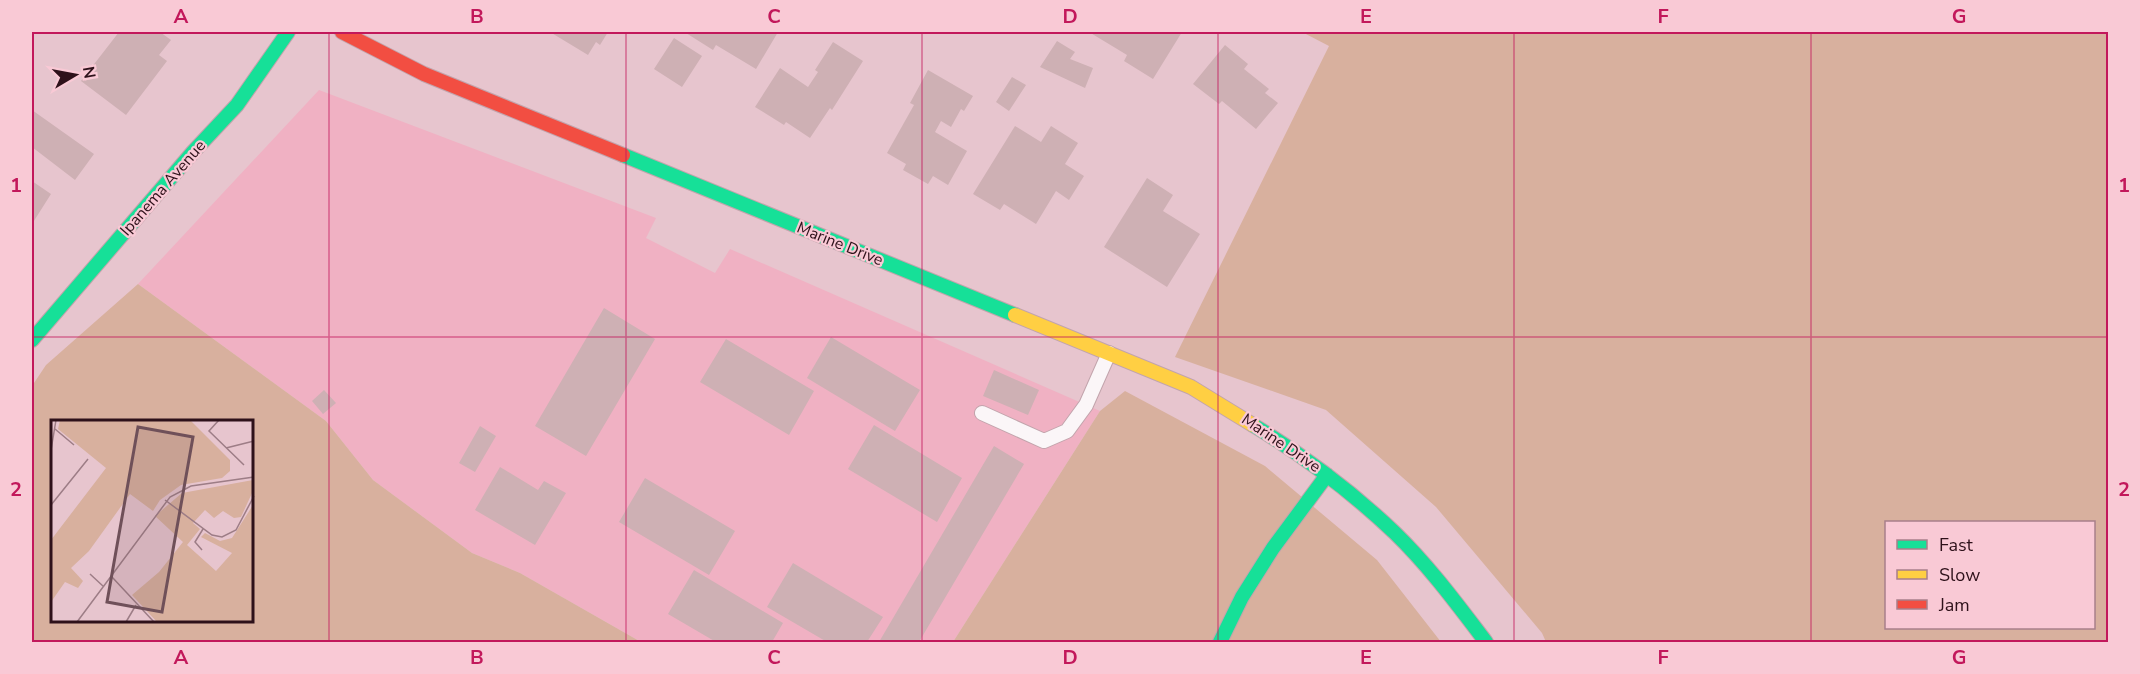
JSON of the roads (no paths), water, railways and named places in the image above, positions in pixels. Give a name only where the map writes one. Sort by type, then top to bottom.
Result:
[{"type":"street","name":"Ipanema Avenue","points":[[32,340],[193,152],[237,105],[288,32]]},
{"type":"street","name":"Marine Drive","points":[[342,32],[424,74],[1191,387],[1277,438],[1327,475],[1383,522],[1418,558],[1486,642]]},
{"type":"street","name":"Marine Drive","points":[[1220,642],[1242,597],[1273,548],[1327,475]]},
{"type":"lane","points":[[982,413],[1044,441],[1067,431],[1086,405],[1108,353]]}]
